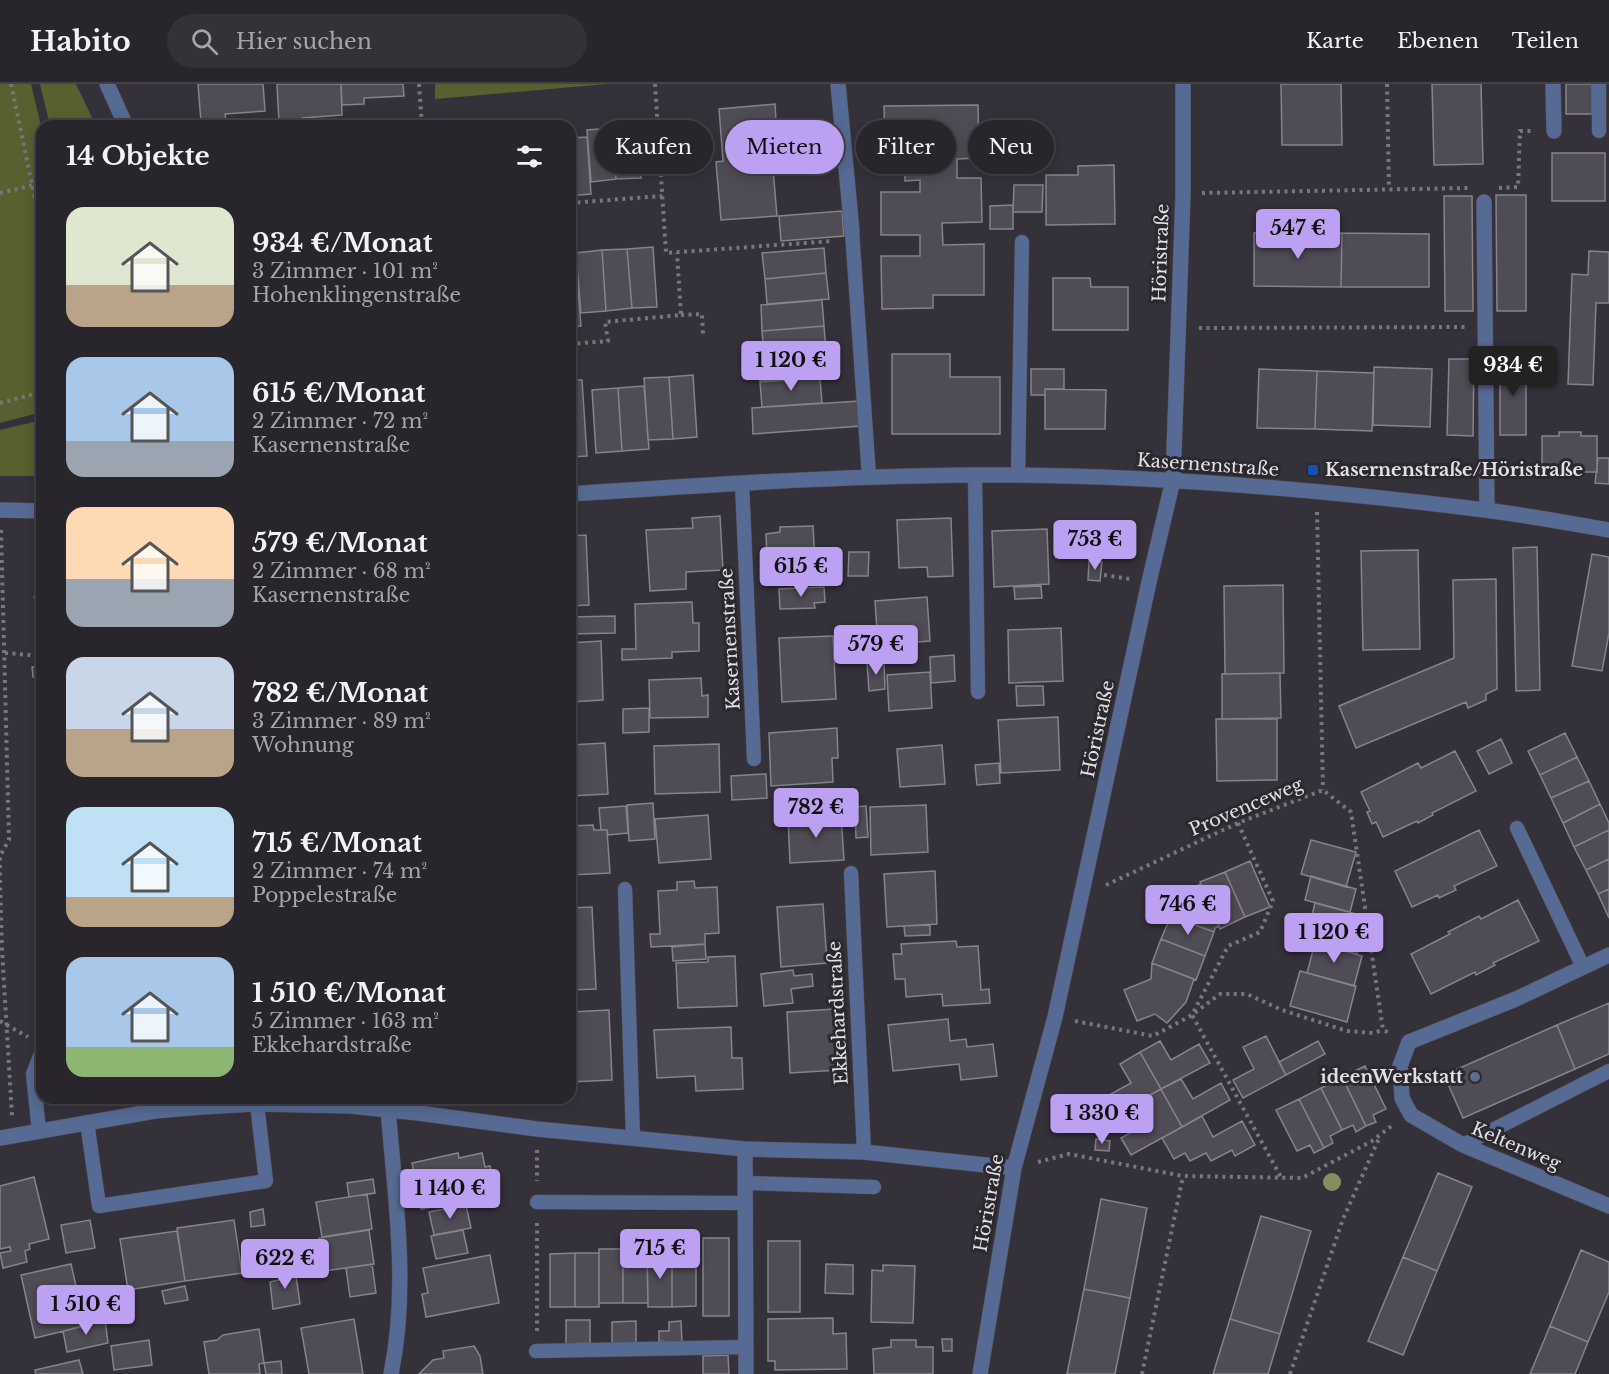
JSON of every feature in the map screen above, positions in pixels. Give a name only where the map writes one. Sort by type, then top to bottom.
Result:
[{"type":"street","points":[[107,84],[123,120]]},
{"type":"street","points":[[837,84],[852,235]]},
{"type":"street","name":"Höristraße","points":[[980,1374],[1014,1168],[1055,1017],[1156,548],[1173,480],[1183,194],[1184,84]]},
{"type":"street","points":[[1553,84],[1554,131]]},
{"type":"street","points":[[1484,202],[1487,510]]},
{"type":"street","name":"Kasernenstraße","points":[[576,494],[868,477],[1018,475],[1173,480],[1487,510],[1609,530]]},
{"type":"street","points":[[0,510],[36,511]]},
{"type":"street","points":[[1412,1115],[1402,1098],[1400,1066],[1409,1042],[1516,999],[1609,955]]},
{"type":"street","points":[[7,1136],[154,1112],[257,1104],[388,1109],[418,1105],[537,1129],[745,1149],[864,1152],[1014,1168]]},
{"type":"street","points":[[388,1109],[399,1251],[400,1303],[391,1374]]},
{"type":"street","name":"Keltenweg","points":[[1412,1115],[1463,1144],[1609,1206]]},
{"type":"street","points":[[745,1149],[746,1374]]},
{"type":"lane","points":[[1599,84],[1599,131]]},
{"type":"lane","points":[[852,235],[868,477]]},
{"type":"lane","points":[[1018,475],[1022,242]]},
{"type":"lane","points":[[975,475],[978,692]]},
{"type":"lane","name":"Kasernenstraße","points":[[742,483],[754,759]]},
{"type":"lane","points":[[1517,828],[1583,967]]},
{"type":"lane","name":"Ekkehardstraße","points":[[851,873],[864,1152]]},
{"type":"lane","points":[[626,889],[633,1137]]},
{"type":"lane","points":[[36,1053],[33,1074],[36,1102]]},
{"type":"lane","points":[[1463,1144],[1609,1071]]},
{"type":"lane","points":[[36,1104],[39,1131]]},
{"type":"lane","points":[[87,1122],[99,1206],[266,1181],[257,1104]]},
{"type":"lane","points":[[745,1183],[874,1187]]},
{"type":"lane","points":[[537,1202],[745,1203]]},
{"type":"lane","points":[[537,1351],[746,1347]]},
{"type":"path","points":[[11,84],[36,201]]},
{"type":"path","points":[[419,84],[422,120]]},
{"type":"path","points":[[654,84],[666,253],[852,235]]},
{"type":"path","points":[[1387,84],[1389,189]]},
{"type":"path","points":[[1496,188],[1518,187],[1520,131],[1554,131]]},
{"type":"path","points":[[0,193],[36,185]]},
{"type":"path","points":[[1183,194],[1472,188]]},
{"type":"path","points":[[576,203],[662,196]]},
{"type":"path","points":[[677,253],[681,315]]},
{"type":"path","points":[[576,344],[608,341],[605,322],[681,315],[702,314],[703,335]]},
{"type":"path","points":[[1178,328],[1485,327]]},
{"type":"path","points":[[0,403],[36,394]]},
{"type":"path","points":[[1316,492],[1323,790]]},
{"type":"path","points":[[0,510],[9,840],[0,856],[6,1023],[7,1136]]},
{"type":"path","points":[[5,653],[36,656]]},
{"type":"path","name":"Provenceweg","points":[[1084,888],[1107,885],[1238,823],[1323,790],[1351,812],[1383,1030]]},
{"type":"path","points":[[1192,1016],[1228,946],[1260,932],[1273,901],[1238,823]]},
{"type":"path","points":[[1055,1017],[1153,1036],[1192,1016],[1220,994],[1247,994],[1282,1010],[1347,1031],[1373,1033],[1383,1030],[1409,1042]]},
{"type":"path","points":[[1192,1016],[1282,1179]]},
{"type":"path","points":[[0,1021],[36,1045]]},
{"type":"path","points":[[1014,1168],[1068,1154],[1183,1176],[1302,1178],[1380,1136],[1393,1125],[1412,1115]]},
{"type":"path","points":[[537,1129],[537,1351]]},
{"type":"path","points":[[1290,1374],[1343,1219],[1380,1136]]},
{"type":"path","points":[[1142,1374],[1183,1176]]},
{"type":"green space","points":[[0,84],[31,84],[40,120],[36,120],[36,414],[0,423]]},
{"type":"green space","points":[[40,84],[76,84],[93,120],[49,120]]},
{"type":"green space","points":[[435,84],[607,84],[435,99]]},
{"type":"green space","points":[[36,421],[36,476],[0,476],[0,430]]},
{"type":"building","points":[[198,84],[263,84],[265,111],[225,114],[226,120],[201,120]]},
{"type":"building","points":[[277,84],[341,84],[342,115],[302,118],[302,120],[279,120]]},
{"type":"building","points":[[341,84],[403,84],[404,96],[364,98],[364,104],[342,105]]},
{"type":"building","points":[[1281,84],[1341,84],[1342,145],[1282,145]]},
{"type":"building","points":[[1432,84],[1481,84],[1483,164],[1434,165]]},
{"type":"building","points":[[1566,84],[1592,84],[1592,114],[1566,114]]},
{"type":"building","points":[[775,104],[776,120],[725,120],[725,174],[773,174],[777,216],[721,220],[716,162],[723,161],[719,109]]},
{"type":"building","points":[[978,105],[978,120],[968,120],[968,158],[957,159],[957,178],[981,178],[982,222],[942,223],[943,245],[984,244],[984,295],[933,295],[933,308],[882,309],[881,256],[920,256],[920,235],[881,235],[881,192],[920,192],[920,180],[905,181],[905,174],[956,174],[956,120],[884,120],[884,106]]},
{"type":"building","points":[[594,129],[594,174],[616,174],[616,179],[591,182],[587,130]]},
{"type":"building","points":[[587,137],[591,194],[576,195],[576,138]]},
{"type":"building","points":[[1552,153],[1605,153],[1605,201],[1552,201]]},
{"type":"building","points":[[1114,165],[1115,224],[1046,225],[1046,175],[1078,175],[1078,166]]},
{"type":"building","points":[[616,174],[641,174],[641,178],[616,179]]},
{"type":"building","points":[[1014,185],[1043,185],[1042,212],[1013,212]]},
{"type":"building","points":[[1496,195],[1526,195],[1526,311],[1497,311]]},
{"type":"building","points":[[1444,196],[1472,196],[1473,311],[1445,311]]},
{"type":"building","points":[[1013,205],[1013,229],[990,229],[990,206]]},
{"type":"building","points":[[842,211],[844,236],[781,241],[779,216]]},
{"type":"building","points":[[1254,233],[1342,233],[1341,287],[1254,286]]},
{"type":"building","points":[[1342,233],[1429,234],[1429,287],[1341,287]]},
{"type":"building","points":[[653,247],[657,307],[632,308],[627,249]]},
{"type":"building","points":[[824,248],[826,273],[765,279],[762,253]]},
{"type":"building","points":[[627,249],[632,308],[606,311],[602,250]]},
{"type":"building","points":[[602,250],[606,311],[581,313],[576,253]]},
{"type":"building","points":[[1589,251],[1609,252],[1609,303],[1596,303],[1593,385],[1568,384],[1572,274],[1588,275]]},
{"type":"building","points":[[576,265],[581,326],[576,326]]},
{"type":"building","points":[[826,273],[829,299],[767,304],[765,279]]},
{"type":"building","points":[[1053,278],[1090,278],[1091,287],[1128,287],[1128,330],[1053,330]]},
{"type":"building","points":[[822,300],[824,326],[762,331],[761,305]]},
{"type":"building","points":[[824,326],[826,351],[764,356],[762,331]]},
{"type":"building","points":[[818,353],[820,377],[760,381],[759,357]]},
{"type":"building","points":[[892,354],[950,354],[950,377],[1000,377],[1000,434],[892,434]]},
{"type":"building","points":[[1449,359],[1474,359],[1473,436],[1447,435]]},
{"type":"building","points":[[1500,359],[1526,359],[1526,435],[1500,435]]},
{"type":"building","points":[[1374,367],[1432,369],[1430,427],[1373,425]]},
{"type":"building","points":[[1031,369],[1064,369],[1064,389],[1045,389],[1045,395],[1031,395]]},
{"type":"building","points":[[1259,369],[1317,371],[1315,429],[1257,428]]},
{"type":"building","points":[[1317,371],[1374,373],[1372,431],[1315,429]]},
{"type":"building","points":[[693,375],[697,437],[673,439],[669,377]]},
{"type":"building","points":[[669,377],[673,439],[648,440],[644,378]]},
{"type":"building","points":[[820,378],[822,403],[762,407],[760,382]]},
{"type":"building","points":[[576,380],[582,380],[587,456],[576,457]]},
{"type":"building","points":[[644,386],[649,449],[622,451],[618,388]]},
{"type":"building","points":[[618,388],[622,451],[596,453],[592,390]]},
{"type":"building","points":[[1045,389],[1106,390],[1105,429],[1045,429]]},
{"type":"building","points":[[859,401],[861,426],[753,434],[752,408]]},
{"type":"building","points":[[1559,432],[1581,432],[1581,436],[1597,436],[1597,472],[1571,472],[1571,475],[1557,476],[1557,472],[1542,473],[1542,436],[1559,436]]},
{"type":"building","points":[[1598,458],[1609,458],[1609,484],[1595,483]]},
{"type":"building","points":[[720,516],[723,570],[686,572],[686,589],[650,591],[646,530],[693,528],[692,518]]},
{"type":"building","points":[[951,518],[953,576],[928,577],[927,567],[899,568],[897,520]]},
{"type":"building","points":[[813,526],[816,583],[768,584],[766,534],[780,532],[780,527]]},
{"type":"building","points":[[1047,529],[1049,584],[994,587],[992,531]]},
{"type":"building","points":[[586,535],[589,605],[576,606],[576,536]]},
{"type":"building","points":[[1537,547],[1540,690],[1516,691],[1513,548]]},
{"type":"building","points":[[1418,550],[1420,649],[1363,650],[1361,551]]},
{"type":"building","points":[[849,552],[869,552],[868,576],[848,576]]},
{"type":"building","points":[[1592,554],[1609,557],[1609,633],[1602,671],[1572,666]]},
{"type":"building","points":[[1089,561],[1102,562],[1100,581],[1088,580]]},
{"type":"building","points":[[1496,579],[1497,689],[1486,694],[1486,700],[1468,708],[1466,702],[1356,748],[1339,706],[1454,658],[1453,580]]},
{"type":"building","points":[[1283,585],[1284,673],[1225,674],[1224,586]]},
{"type":"building","points":[[1041,586],[1042,598],[1015,599],[1014,587]]},
{"type":"building","points":[[824,587],[825,602],[814,603],[815,608],[780,609],[779,589]]},
{"type":"building","points":[[927,597],[930,641],[878,645],[875,601]]},
{"type":"building","points":[[692,602],[693,623],[699,623],[699,651],[672,652],[672,658],[622,660],[622,649],[636,649],[635,604]]},
{"type":"building","points":[[615,616],[615,633],[576,634],[576,617]]},
{"type":"building","points":[[1061,628],[1063,681],[1009,683],[1008,630]]},
{"type":"building","points":[[833,636],[836,699],[782,702],[779,638]]},
{"type":"building","points":[[601,641],[603,700],[576,702],[576,643]]},
{"type":"building","points":[[954,655],[955,681],[931,683],[930,657]]},
{"type":"building","points":[[884,662],[885,689],[869,691],[867,663]]},
{"type":"building","points":[[32,667],[36,667],[36,677],[33,677]]},
{"type":"building","points":[[930,672],[932,708],[889,711],[887,675]]},
{"type":"building","points":[[1280,673],[1281,718],[1222,719],[1222,674]]},
{"type":"building","points":[[701,678],[702,696],[708,695],[708,717],[650,718],[649,680]]},
{"type":"building","points":[[1016,686],[1043,686],[1044,705],[1017,706]]},
{"type":"building","points":[[649,708],[649,732],[623,733],[623,709]]},
{"type":"building","points":[[1058,717],[1060,770],[1001,773],[998,720]]},
{"type":"building","points":[[1216,719],[1277,719],[1277,780],[1217,781]]},
{"type":"building","points":[[837,728],[838,758],[832,758],[833,782],[771,786],[769,733]]},
{"type":"building","points":[[1565,733],[1577,757],[1540,775],[1528,751]]},
{"type":"building","points":[[1501,739],[1512,763],[1489,774],[1477,751]]},
{"type":"building","points":[[605,743],[608,794],[576,796],[576,745]]},
{"type":"building","points":[[719,744],[720,792],[655,794],[654,746]]},
{"type":"building","points":[[942,745],[945,784],[900,787],[897,749]]},
{"type":"building","points":[[1455,751],[1476,791],[1432,813],[1433,815],[1418,823],[1417,821],[1383,837],[1376,822],[1372,824],[1367,812],[1370,811],[1361,792],[1418,763],[1421,768]]},
{"type":"building","points":[[1577,757],[1589,781],[1551,798],[1540,775]]},
{"type":"building","points":[[999,763],[1000,783],[977,785],[975,765]]},
{"type":"building","points":[[766,774],[767,798],[732,800],[731,776]]},
{"type":"building","points":[[1589,781],[1600,804],[1563,823],[1551,798]]},
{"type":"building","points":[[653,803],[655,839],[629,841],[627,805]]},
{"type":"building","points":[[1600,804],[1609,823],[1609,830],[1574,847],[1563,823]]},
{"type":"building","points":[[926,805],[928,852],[871,855],[870,807]]},
{"type":"building","points":[[626,806],[628,833],[608,835],[607,830],[601,830],[599,808]]},
{"type":"building","points":[[866,806],[868,837],[856,838],[855,807]]},
{"type":"building","points":[[708,815],[711,859],[659,863],[655,819]]},
{"type":"building","points":[[841,815],[844,860],[790,863],[788,818]]},
{"type":"building","points":[[593,825],[594,830],[607,830],[610,873],[576,875],[576,826]]},
{"type":"building","points":[[1479,830],[1497,866],[1454,886],[1456,890],[1439,898],[1438,895],[1412,907],[1395,871]]},
{"type":"building","points":[[1609,830],[1609,859],[1586,870],[1574,847]]},
{"type":"building","points":[[1311,840],[1356,852],[1346,887],[1301,874]]},
{"type":"building","points":[[1609,859],[1609,889],[1598,894],[1586,870]]},
{"type":"building","points":[[1250,861],[1270,907],[1245,917],[1225,872]]},
{"type":"building","points":[[935,871],[937,924],[887,927],[884,874]]},
{"type":"building","points":[[1225,872],[1245,917],[1220,929],[1200,882]]},
{"type":"building","points":[[1311,876],[1356,889],[1350,912],[1305,900]]},
{"type":"building","points":[[694,881],[695,888],[717,887],[719,933],[705,934],[705,944],[651,947],[650,934],[660,934],[658,891],[677,890],[677,882]]},
{"type":"building","points":[[1201,884],[1219,926],[1214,932],[1165,914],[1174,895]]},
{"type":"building","points":[[1609,889],[1609,918],[1598,894]]},
{"type":"building","points":[[1518,900],[1539,941],[1493,963],[1495,965],[1476,975],[1475,972],[1431,994],[1411,954],[1479,916],[1481,919]]},
{"type":"building","points":[[1315,903],[1360,915],[1354,935],[1310,923]]},
{"type":"building","points":[[823,904],[827,963],[781,967],[777,907]]},
{"type":"building","points":[[592,907],[596,989],[576,990],[576,908]]},
{"type":"building","points":[[1171,916],[1214,932],[1205,956],[1161,939]]},
{"type":"building","points":[[930,925],[930,935],[905,936],[904,926]]},
{"type":"building","points":[[1316,925],[1362,938],[1357,954],[1311,942]]},
{"type":"building","points":[[1161,939],[1205,956],[1196,980],[1152,963]]},
{"type":"building","points":[[956,941],[957,947],[978,946],[981,990],[989,989],[990,1003],[943,1006],[942,994],[906,997],[905,979],[895,979],[893,954],[902,954],[901,944]]},
{"type":"building","points":[[1315,943],[1362,956],[1354,986],[1307,973]]},
{"type":"building","points":[[705,944],[706,959],[673,961],[672,947]]},
{"type":"building","points":[[735,956],[737,1006],[678,1008],[676,963],[708,962],[708,957]]},
{"type":"building","points":[[1152,963],[1194,979],[1186,1002],[1167,1023],[1155,1014],[1137,1021],[1124,990],[1151,979]]},
{"type":"building","points":[[793,970],[794,976],[812,974],[813,986],[791,989],[793,1003],[764,1006],[761,974]]},
{"type":"building","points":[[1300,971],[1356,986],[1347,1022],[1290,1006]]},
{"type":"building","points":[[1609,1003],[1609,1054],[1575,1069],[1557,1025]]},
{"type":"building","points":[[835,1009],[839,1070],[790,1073],[787,1012]]},
{"type":"building","points":[[609,1010],[612,1080],[576,1082],[576,1012]]},
{"type":"building","points":[[948,1019],[950,1041],[966,1039],[967,1047],[993,1044],[997,1076],[961,1080],[959,1064],[893,1071],[888,1025]]},
{"type":"building","points":[[1557,1025],[1575,1069],[1463,1118],[1444,1075]]},
{"type":"building","points":[[731,1027],[732,1058],[742,1058],[743,1089],[696,1091],[695,1076],[657,1078],[654,1030]]},
{"type":"building","points":[[1266,1036],[1286,1075],[1243,1098],[1233,1080],[1254,1069],[1243,1047]]},
{"type":"building","points":[[1160,1041],[1171,1060],[1199,1044],[1210,1063],[1161,1089],[1140,1052]]},
{"type":"building","points":[[1318,1041],[1325,1054],[1286,1075],[1279,1062]]},
{"type":"building","points":[[1140,1052],[1161,1089],[1109,1118],[1100,1100],[1131,1083],[1120,1064]]},
{"type":"building","points":[[1365,1066],[1386,1109],[1373,1115],[1376,1122],[1366,1126],[1342,1077]]},
{"type":"building","points":[[1342,1077],[1366,1126],[1356,1132],[1353,1125],[1342,1130],[1321,1088]]},
{"type":"building","points":[[1181,1079],[1193,1099],[1221,1083],[1230,1100],[1182,1127],[1161,1089]]},
{"type":"building","points":[[1321,1088],[1342,1130],[1330,1136],[1333,1143],[1324,1148],[1299,1099]]},
{"type":"building","points":[[1161,1089],[1182,1127],[1131,1155],[1121,1138],[1151,1121],[1140,1100]]},
{"type":"building","points":[[1299,1099],[1324,1148],[1314,1153],[1310,1145],[1297,1151],[1276,1110]]},
{"type":"building","points":[[1202,1116],[1213,1137],[1242,1121],[1255,1145],[1235,1156],[1232,1150],[1211,1161],[1206,1153],[1190,1161],[1185,1153],[1174,1159],[1162,1138]]},
{"type":"building","points":[[1096,1139],[1110,1141],[1109,1151],[1095,1150]]},
{"type":"building","points":[[458,1153],[459,1158],[482,1153],[485,1167],[490,1166],[494,1186],[488,1187],[489,1194],[465,1199],[466,1205],[452,1208],[451,1203],[421,1209],[412,1163]]},
{"type":"building","points":[[1438,1173],[1472,1187],[1437,1271],[1403,1257]]},
{"type":"building","points":[[34,1177],[49,1239],[29,1244],[30,1249],[25,1251],[27,1262],[3,1268],[0,1253],[11,1251],[10,1247],[0,1249],[0,1186]]},
{"type":"building","points":[[373,1179],[375,1193],[349,1197],[347,1183]]},
{"type":"building","points":[[367,1194],[372,1229],[322,1237],[316,1202]]},
{"type":"building","points":[[1101,1199],[1147,1208],[1130,1298],[1084,1289]]},
{"type":"building","points":[[466,1205],[471,1228],[434,1235],[429,1212]]},
{"type":"building","points":[[263,1209],[265,1225],[251,1227],[250,1212]]},
{"type":"building","points":[[1261,1216],[1311,1231],[1280,1334],[1230,1319]]},
{"type":"building","points":[[90,1220],[95,1248],[66,1253],[61,1225]]},
{"type":"building","points":[[234,1220],[242,1273],[185,1281],[177,1228]]},
{"type":"building","points":[[369,1230],[374,1264],[324,1271],[319,1238]]},
{"type":"building","points":[[463,1230],[468,1253],[436,1259],[431,1236]]},
{"type":"building","points":[[177,1231],[185,1281],[128,1290],[120,1239]]},
{"type":"building","points":[[703,1238],[729,1238],[729,1316],[703,1316]]},
{"type":"building","points":[[768,1241],[800,1241],[800,1312],[768,1312]]},
{"type":"building","points":[[599,1249],[623,1249],[623,1303],[599,1303]]},
{"type":"building","points":[[623,1249],[647,1249],[648,1303],[623,1303]]},
{"type":"building","points":[[1581,1250],[1609,1262],[1609,1292],[1588,1342],[1550,1326]]},
{"type":"building","points":[[696,1252],[696,1306],[672,1307],[672,1253]]},
{"type":"building","points":[[575,1253],[575,1307],[550,1307],[550,1254]]},
{"type":"building","points":[[575,1253],[599,1253],[599,1307],[575,1307]]},
{"type":"building","points":[[647,1253],[672,1253],[672,1307],[648,1307]]},
{"type":"building","points":[[490,1255],[499,1303],[426,1317],[422,1294],[428,1293],[423,1268]]},
{"type":"building","points":[[1403,1257],[1437,1271],[1403,1355],[1368,1341]]},
{"type":"building","points":[[71,1264],[85,1326],[35,1338],[21,1275]]},
{"type":"building","points":[[372,1264],[376,1293],[350,1297],[346,1268]]},
{"type":"building","points":[[826,1264],[853,1265],[853,1294],[825,1293]]},
{"type":"building","points":[[883,1265],[915,1266],[913,1323],[871,1322],[872,1270],[883,1271]]},
{"type":"building","points":[[295,1269],[300,1304],[273,1309],[270,1282],[279,1280],[277,1271]]},
{"type":"building","points":[[185,1286],[188,1300],[165,1304],[162,1291]]},
{"type":"building","points":[[1084,1289],[1130,1298],[1115,1374],[1067,1374]]},
{"type":"building","points":[[833,1318],[833,1334],[846,1333],[847,1369],[775,1370],[775,1361],[768,1361],[768,1319]]},
{"type":"building","points":[[354,1319],[363,1374],[309,1374],[301,1328]]},
{"type":"building","points":[[1230,1319],[1280,1334],[1268,1374],[1213,1374]]},
{"type":"building","points":[[105,1320],[108,1343],[67,1352],[63,1331]]},
{"type":"building","points":[[566,1320],[590,1320],[590,1343],[566,1344]]},
{"type":"building","points":[[636,1321],[636,1343],[612,1344],[612,1322]]},
{"type":"building","points":[[681,1321],[682,1343],[659,1341],[659,1331],[669,1331],[669,1322]]},
{"type":"building","points":[[1550,1326],[1588,1342],[1575,1374],[1530,1374]]},
{"type":"building","points":[[259,1329],[264,1363],[259,1364],[260,1374],[209,1374],[204,1342],[217,1340],[223,1335]]},
{"type":"building","points":[[942,1339],[952,1339],[952,1351],[943,1351]]},
{"type":"building","points":[[149,1340],[152,1365],[114,1370],[111,1346]]},
{"type":"building","points":[[891,1340],[916,1340],[916,1347],[933,1347],[933,1374],[874,1374],[873,1349],[891,1347]]},
{"type":"building","points":[[474,1346],[480,1356],[483,1374],[419,1374],[433,1360],[444,1358],[443,1351]]},
{"type":"building","points":[[728,1355],[729,1374],[703,1374],[703,1356]]},
{"type":"building","points":[[79,1360],[83,1374],[36,1374],[35,1370]]},
{"type":"building","points":[[281,1361],[282,1374],[266,1374],[264,1363]]},
{"type":"place","name":"Kasernenstraße/Höristraße","points":[[1313,470]]},
{"type":"place","name":"ideenWerkstatt","points":[[1475,1077]]}]
